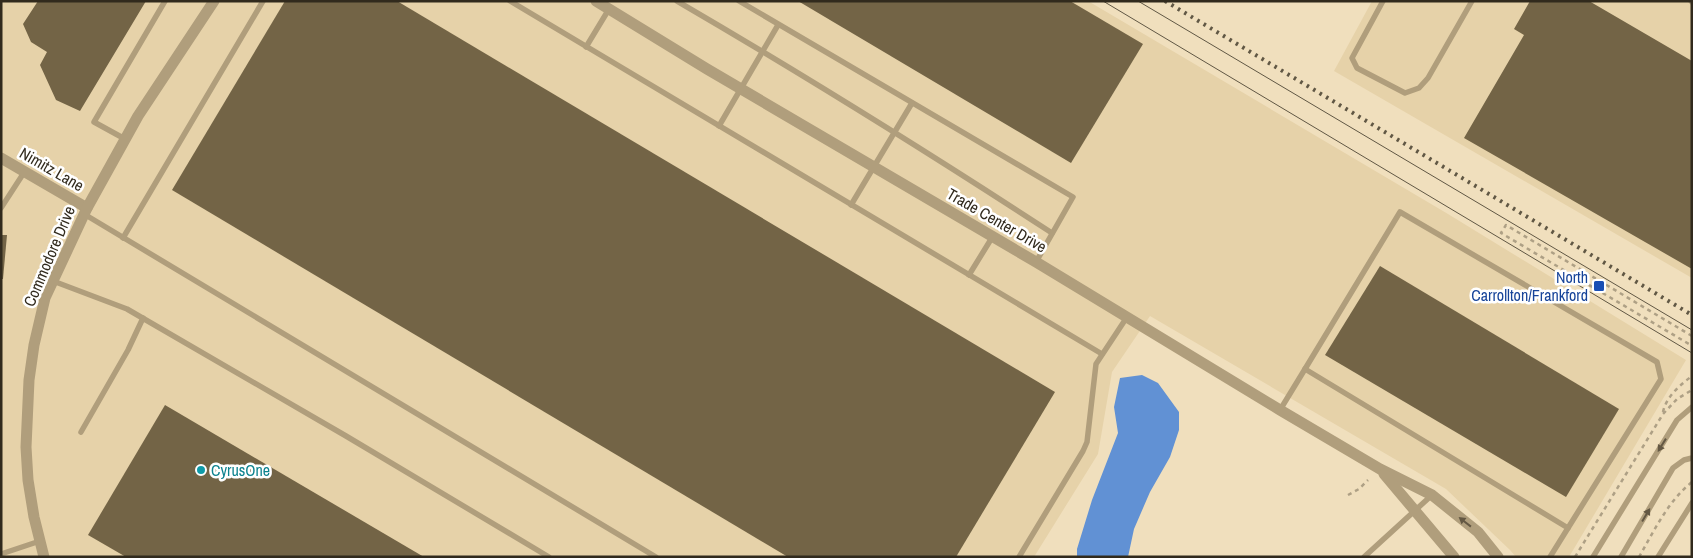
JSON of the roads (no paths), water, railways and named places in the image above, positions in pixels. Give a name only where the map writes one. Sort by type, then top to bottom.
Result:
[{"type":"street","name":"Commodore Drive","points":[[44,557],[34,517],[28,480],[26,447],[34,345],[46,298],[85,211],[138,116],[214,1]]},
{"type":"street","name":"Trade Center Drive","points":[[605,4],[742,89],[993,236],[1280,410],[1380,469],[1432,495],[1478,532],[1498,557]]},
{"type":"street","name":"Nimitz Lane","points":[[1,158],[25,171],[85,211]]},
{"type":"street","name":"Trade Center Drive","points":[[1380,469],[1454,557]]},
{"type":"lane","points":[[125,139],[94,122],[165,1]]},
{"type":"lane","points":[[123,238],[263,1]]},
{"type":"lane","points":[[510,1],[1102,354]]},
{"type":"lane","points":[[676,1],[894,132],[1052,233]]},
{"type":"lane","points":[[738,1],[1073,197],[1036,262]]},
{"type":"lane","points":[[1383,1],[1352,58],[1357,68],[1405,93],[1420,88],[1428,78],[1472,1]]},
{"type":"lane","points":[[586,47],[605,4]]},
{"type":"lane","points":[[720,126],[778,25]]},
{"type":"lane","points":[[851,205],[912,103]]},
{"type":"lane","points":[[1,208],[25,171]]},
{"type":"lane","points":[[85,211],[123,238],[656,557]]},
{"type":"lane","points":[[1280,410],[1400,212],[1657,362],[1661,379],[1550,557]]},
{"type":"lane","points":[[969,275],[993,236]]},
{"type":"lane","points":[[53,281],[127,309],[549,557]]},
{"type":"lane","points":[[1019,557],[1083,451],[1087,442],[1096,364],[1127,316]]},
{"type":"lane","points":[[81,432],[128,350],[143,318]]},
{"type":"lane","points":[[1305,369],[1568,528]]},
{"type":"lane","points":[[1593,557],[1677,420],[1692,407]]},
{"type":"lane","points":[[1621,557],[1673,468],[1684,460],[1692,458]]},
{"type":"lane","points":[[1364,557],[1432,495]]},
{"type":"lane","points":[[1658,557],[1692,503]]},
{"type":"lane","points":[[1,554],[40,541]]},
{"type":"water","points":[[1142,375],[1158,383],[1179,412],[1179,430],[1170,457],[1150,492],[1134,529],[1128,557],[1077,557],[1077,549],[1092,500],[1118,433],[1114,407],[1120,378]]},
{"type":"tram line","points":[[1103,1],[1692,353]]},
{"type":"tram line","points":[[1138,1],[1692,330]]},
{"type":"railway","points":[[1165,1],[1692,315]]},
{"type":"place","name":"North Carrollton/Frankford","points":[[1599,286]]},
{"type":"place","name":"CyrusOne","points":[[201,470]]}]
